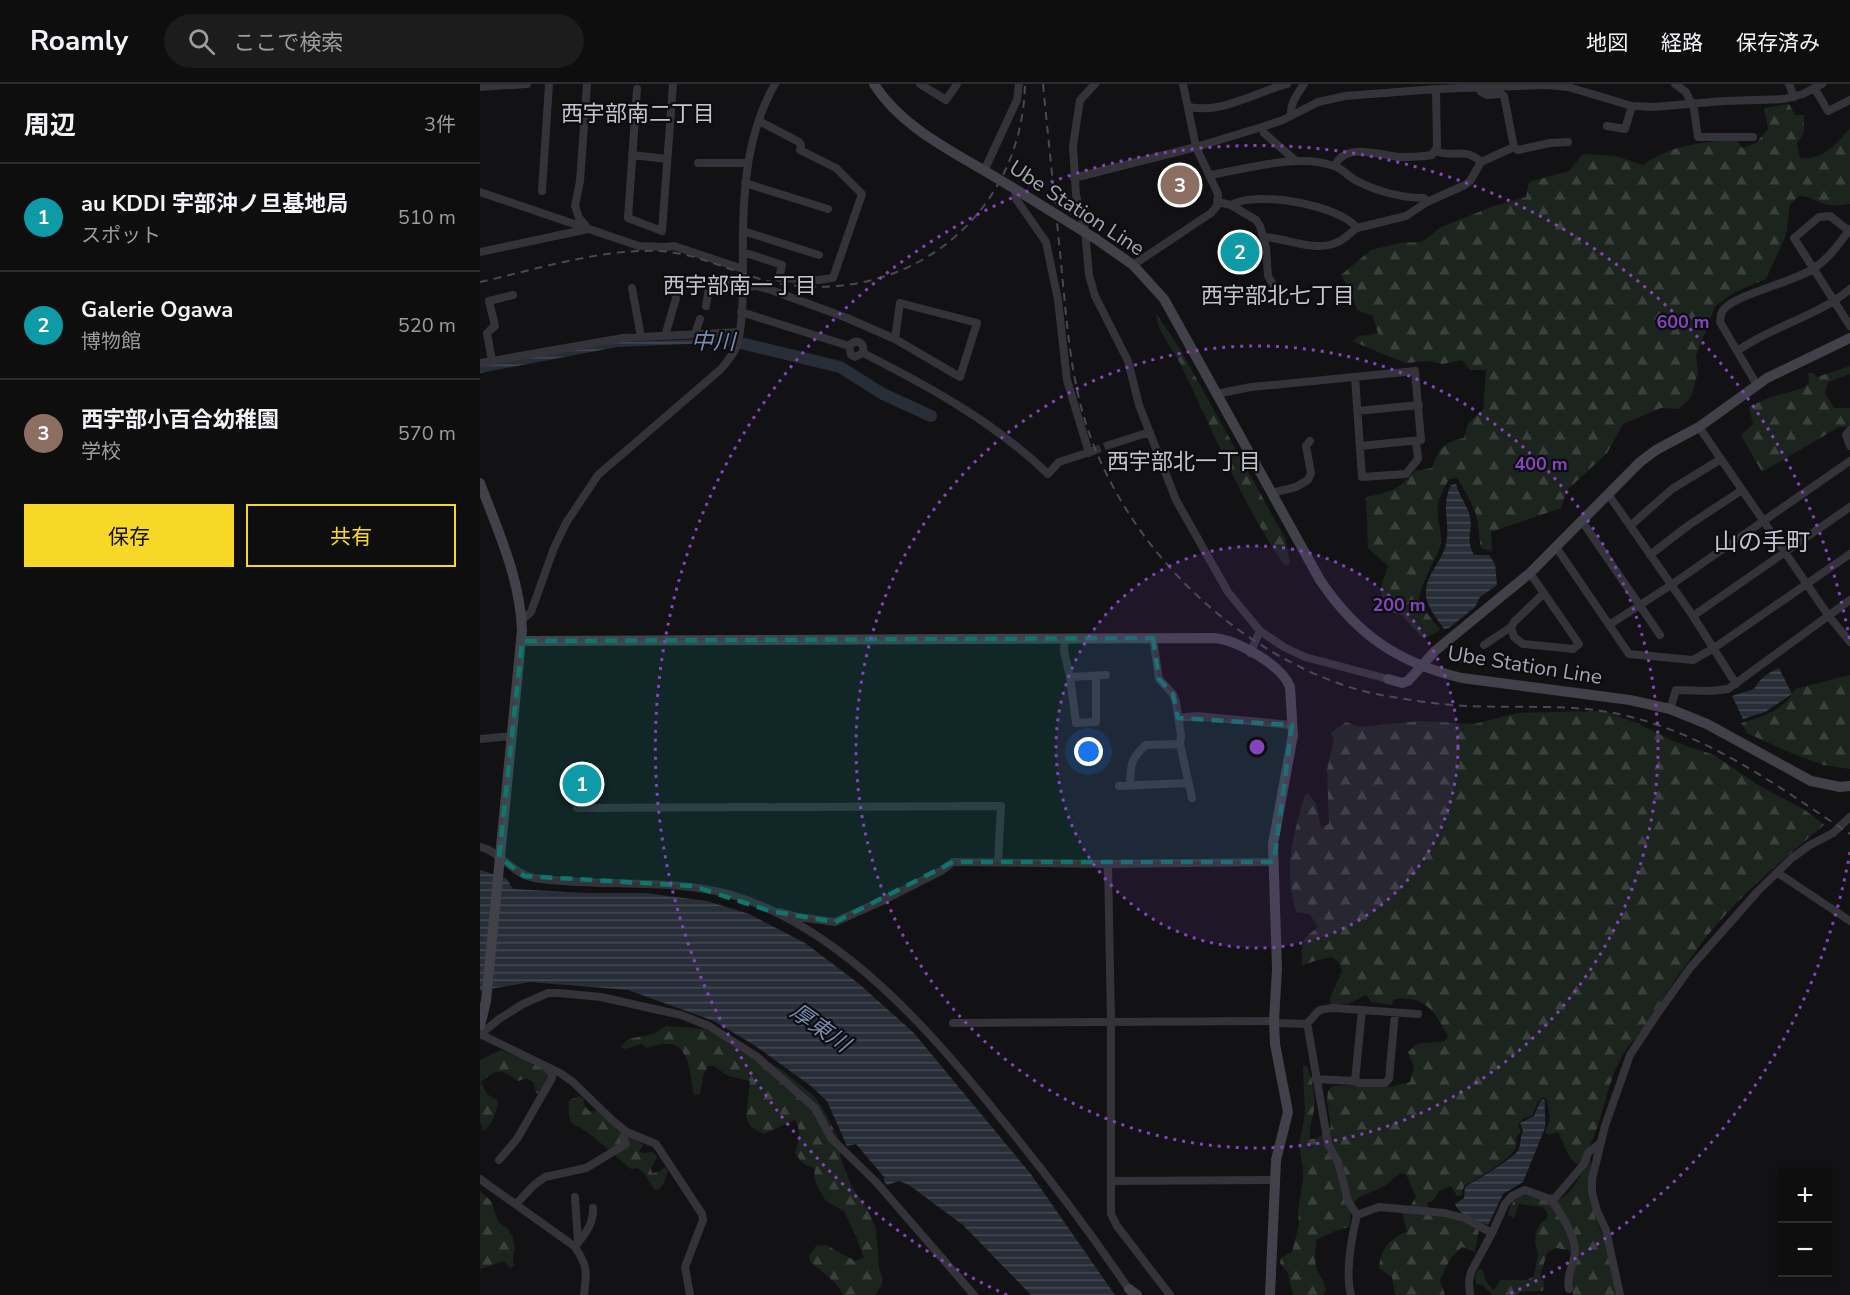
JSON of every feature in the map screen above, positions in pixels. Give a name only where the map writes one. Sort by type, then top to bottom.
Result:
[{"type":"street","points":[[480,87],[526,84]]},
{"type":"street","points":[[542,191],[549,84]]},
{"type":"street","points":[[588,84],[580,181],[575,206],[583,224],[590,229]]},
{"type":"street","points":[[637,89],[628,218],[662,231],[673,84]]},
{"type":"street","points":[[522,620],[531,612],[566,523],[598,475],[609,463],[721,369],[735,350],[741,312],[747,163],[751,143],[768,96],[775,84]]},
{"type":"street","name":"Ube Station Line","points":[[874,84],[885,100],[906,120],[984,171],[1096,239],[1133,265],[1164,299],[1320,580],[1340,608],[1372,639],[1405,660],[1462,678],[1630,700],[1670,709],[1707,724],[1811,781],[1840,787],[1850,786]]},
{"type":"street","points":[[920,84],[946,100],[957,84]]},
{"type":"street","points":[[984,171],[1017,100],[1018,84]]},
{"type":"street","points":[[1095,84],[1080,100],[1073,146],[1076,195],[1085,230],[1092,288],[1128,361],[1139,405],[1176,500],[1204,551],[1236,604],[1260,631],[1284,648],[1305,657],[1388,679],[1408,681],[1420,666],[1457,631],[1530,573],[1640,462],[1656,450],[1699,427],[1783,369],[1850,338]]},
{"type":"street","points":[[1133,265],[1211,213],[1218,202],[1218,194],[1196,147],[1183,84]]},
{"type":"street","points":[[1189,107],[1229,104],[1254,97],[1258,88],[1287,84]]},
{"type":"street","points":[[1291,115],[1290,108],[1304,84]]},
{"type":"street","points":[[1675,84],[1686,92],[1692,103],[1698,137],[1753,137]]},
{"type":"street","points":[[1790,84],[1794,97]]},
{"type":"street","points":[[1074,178],[1196,147],[1262,127],[1283,120],[1332,97],[1515,85],[1568,87],[1632,106],[1653,107],[1784,99],[1818,86],[1828,111],[1850,100]]},
{"type":"street","points":[[1480,87],[1481,92],[1487,95],[1501,94],[1504,96],[1514,147],[1518,150],[1550,143],[1568,142]]},
{"type":"street","points":[[1436,89],[1436,151]]},
{"type":"street","points":[[1607,126],[1625,129],[1632,106]]},
{"type":"street","points":[[743,254],[782,265],[779,278],[833,279],[862,194],[836,168],[800,150],[799,142],[759,122]]},
{"type":"street","points":[[1262,127],[1264,133],[1296,161]]},
{"type":"street","points":[[1264,237],[1313,245],[1327,245],[1342,240],[1357,228],[1406,216],[1427,202],[1465,185],[1470,181],[1481,162],[1514,147]]},
{"type":"street","points":[[1335,166],[1338,158],[1361,152],[1411,157],[1429,155],[1436,151],[1440,153],[1466,152],[1481,162]]},
{"type":"street","points":[[632,155],[667,159]]},
{"type":"street","points":[[1210,175],[1296,161],[1335,166],[1354,180],[1364,184],[1398,196],[1424,198],[1427,202]]},
{"type":"street","points":[[699,163],[747,163]]},
{"type":"street","points":[[745,183],[828,209]]},
{"type":"street","points":[[741,312],[849,346],[851,355],[855,357],[863,353],[929,386],[987,423],[1024,451],[1048,474],[1059,462],[1091,452],[1067,380],[1058,300],[1046,242],[1016,199],[1012,188]]},
{"type":"street","points":[[480,192],[639,246],[674,246],[743,268]]},
{"type":"street","points":[[1231,205],[1250,199],[1297,201],[1340,216],[1351,221],[1357,228]]},
{"type":"street","points":[[1218,202],[1231,205],[1256,220],[1264,237],[1268,276],[1280,296]]},
{"type":"street","points":[[1757,386],[1720,322],[1721,314],[1725,308],[1739,300],[1813,269],[1832,253],[1849,230],[1830,216],[1819,217],[1796,235],[1795,242],[1813,269],[1834,301],[1850,326]]},
{"type":"street","points":[[480,252],[590,229]]},
{"type":"street","points":[[743,231],[819,255]]},
{"type":"street","points":[[706,306],[710,282],[716,279],[741,288],[756,286],[771,290],[847,318],[895,339],[960,377],[977,323],[900,303],[895,339]]},
{"type":"street","points":[[665,336],[681,281]]},
{"type":"street","points":[[632,288],[641,337]]},
{"type":"street","points":[[1737,351],[1753,340],[1834,301],[1850,289]]},
{"type":"street","points":[[492,360],[487,333],[495,326],[489,301],[513,295]]},
{"type":"street","points":[[695,334],[700,319]]},
{"type":"street","points":[[480,363],[614,339],[739,332]]},
{"type":"street","points":[[1216,394],[1251,387],[1415,371],[1421,440],[1360,446]]},
{"type":"street","points":[[1355,377],[1362,477],[1406,474],[1418,459],[1416,441]]},
{"type":"street","points":[[1358,411],[1419,405]]},
{"type":"street","points":[[1699,427],[1828,615],[1850,642]]},
{"type":"street","points":[[1850,430],[1846,435],[1850,446]]},
{"type":"street","points":[[1109,445],[1150,432]]},
{"type":"street","points":[[1272,493],[1304,484],[1308,480],[1311,473],[1306,446],[1310,441]]},
{"type":"street","points":[[1630,526],[1672,489],[1721,459]]},
{"type":"street","points":[[1609,625],[1671,585],[1850,461]]},
{"type":"street","points":[[480,483],[512,570],[522,620],[522,641],[499,875],[481,1032]]},
{"type":"street","points":[[1650,555],[1742,489]]},
{"type":"street","points":[[1608,495],[1693,616],[1736,684]]},
{"type":"street","points":[[1693,616],[1850,507]]},
{"type":"street","points":[[1582,521],[1660,635]]},
{"type":"street","points":[[1556,547],[1629,654],[1693,660],[1714,648],[1850,554]]},
{"type":"street","points":[[1511,627],[1514,637],[1523,644],[1573,649],[1579,644],[1530,573]]},
{"type":"street","points":[[1484,645],[1511,627],[1544,593]]},
{"type":"street","points":[[1670,709],[1676,690],[1728,689],[1850,600]]},
{"type":"street","points":[[1250,653],[1260,631]]},
{"type":"street","points":[[1153,638],[1159,679],[1173,694],[1181,736],[1180,744],[1192,798]]},
{"type":"street","points":[[1065,639],[1064,651],[1076,723],[1096,723],[1096,676]]},
{"type":"street","points":[[522,641],[1224,639],[1280,671],[1288,681],[1291,694],[1293,735],[1274,838],[1277,969],[1274,1021],[1275,1044],[1288,1112],[1276,1160],[1270,1295]]},
{"type":"street","points":[[1070,677],[1106,675]]},
{"type":"street","points":[[1178,718],[1196,716],[1292,725]]},
{"type":"street","points":[[480,739],[512,736]]},
{"type":"street","points":[[1130,785],[1133,758],[1146,745],[1180,744]]},
{"type":"street","points":[[1119,786],[1188,783]]},
{"type":"street","points":[[589,793],[577,808],[1001,807],[998,862]]},
{"type":"street","points":[[1620,1295],[1605,1230],[1592,1192],[1592,1179],[1600,1142],[1630,1055],[1702,954],[1758,891],[1792,858],[1833,833],[1850,817]]},
{"type":"street","points":[[480,847],[489,849],[524,876],[544,879],[693,886],[747,900],[821,940],[883,987],[934,1037],[1022,1143],[1133,1293]]},
{"type":"street","points":[[770,911],[835,922],[884,900],[941,871],[953,862],[1108,864],[1274,862]]},
{"type":"street","points":[[1108,864],[1111,1214],[1113,1220],[1170,1295]]},
{"type":"street","points":[[1778,873],[1850,921]]},
{"type":"street","points":[[481,1032],[523,1004],[548,993],[601,997],[681,1015],[709,1026],[756,1056],[815,1108],[831,1138],[877,1183],[974,1295]]},
{"type":"street","points":[[1306,1024],[1317,1010],[1322,1009],[1418,1014]]},
{"type":"street","points":[[1355,1081],[1362,1010]]},
{"type":"street","points":[[1315,1078],[1358,1083],[1385,1083],[1389,1080],[1395,1013]]},
{"type":"street","points":[[953,1023],[1274,1021],[1306,1024]]},
{"type":"street","points":[[1306,1024],[1328,1144],[1338,1162],[1348,1200],[1358,1215],[1349,1266],[1351,1295]]},
{"type":"street","points":[[481,1032],[573,1082],[627,1132],[656,1144],[702,1214],[703,1220],[685,1267],[690,1295]]},
{"type":"street","points":[[499,1160],[518,1138],[552,1078],[552,1073],[545,1065]]},
{"type":"street","points":[[516,1203],[545,1177],[586,1168],[626,1144],[623,1137],[627,1132]]},
{"type":"street","points":[[1551,1199],[1559,1195],[1584,1164],[1588,1153],[1600,1142]]},
{"type":"street","points":[[480,1179],[576,1244]]},
{"type":"street","points":[[1111,1181],[1276,1180]]},
{"type":"street","points":[[1470,1295],[1471,1272],[1505,1204],[1520,1191],[1525,1190],[1551,1199],[1566,1224],[1576,1248],[1568,1277],[1569,1289]]},
{"type":"street","points":[[575,1197],[576,1244],[587,1269],[584,1295]]},
{"type":"street","points":[[1358,1215],[1379,1207],[1445,1213],[1464,1218],[1492,1233]]},
{"type":"street","points":[[576,1244],[588,1229],[594,1213],[593,1208]]},
{"type":"highlighted area","points":[[1153,638],[1159,679],[1173,694],[1178,718],[1292,725],[1274,862],[953,862],[835,922],[770,911],[693,886],[524,876],[499,857],[522,641]]},
{"type":"green space","points":[[1789,104],[1795,115],[1804,115],[1804,133],[1797,143],[1800,158],[1822,154],[1834,146],[1850,129],[1850,204],[1829,205],[1799,196],[1790,204],[1786,235],[1766,279],[1735,292],[1715,306],[1696,356],[1698,372],[1691,397],[1679,409],[1661,408],[1623,424],[1607,453],[1567,490],[1561,508],[1491,532],[1492,552],[1481,548],[1476,514],[1462,486],[1457,478],[1449,479],[1438,505],[1440,547],[1419,597],[1419,603],[1440,630],[1424,639],[1400,614],[1381,610],[1382,583],[1388,566],[1368,548],[1366,497],[1393,489],[1415,471],[1432,468],[1443,447],[1464,438],[1468,423],[1483,410],[1486,370],[1470,370],[1462,360],[1443,364],[1428,361],[1405,363],[1352,341],[1359,336],[1378,334],[1373,316],[1357,310],[1350,290],[1341,275],[1371,250],[1399,243],[1422,242],[1441,227],[1494,206],[1526,197],[1529,182],[1569,171],[1583,154],[1615,156],[1643,165],[1665,153],[1699,143],[1736,139],[1742,148],[1756,143],[1768,129],[1764,108]]},
{"type":"green space","points":[[1156,313],[1180,349],[1285,538],[1290,564],[1285,566],[1255,518],[1181,365],[1162,333]]},
{"type":"green space","points":[[1850,366],[1850,374],[1828,382],[1825,393],[1834,408],[1850,408],[1850,426],[1839,427],[1762,472],[1741,435],[1753,424],[1749,407],[1768,398],[1803,388],[1809,383],[1808,373],[1813,373],[1817,377]]},
{"type":"green space","points":[[1850,675],[1850,769],[1823,765],[1786,751],[1747,733],[1741,723],[1765,715],[1779,707],[1795,689]]},
{"type":"green space","points":[[1604,711],[1637,723],[1675,742],[1714,755],[1758,785],[1805,810],[1824,825],[1782,860],[1717,924],[1628,1048],[1613,1075],[1596,1130],[1585,1155],[1591,1161],[1590,1198],[1606,1243],[1616,1295],[1573,1295],[1572,1275],[1576,1260],[1568,1250],[1556,1248],[1547,1253],[1540,1276],[1544,1282],[1543,1291],[1520,1292],[1519,1295],[1492,1295],[1483,1285],[1476,1284],[1475,1277],[1478,1269],[1482,1269],[1492,1289],[1495,1289],[1500,1280],[1527,1280],[1534,1276],[1538,1254],[1535,1243],[1536,1232],[1541,1222],[1547,1219],[1548,1214],[1543,1207],[1519,1204],[1514,1218],[1508,1215],[1512,1204],[1522,1196],[1559,1199],[1567,1194],[1584,1170],[1570,1158],[1558,1132],[1549,1135],[1545,1133],[1550,1119],[1547,1100],[1543,1097],[1538,1102],[1532,1116],[1524,1118],[1518,1125],[1521,1132],[1516,1138],[1517,1143],[1510,1156],[1464,1186],[1461,1196],[1457,1196],[1451,1186],[1439,1191],[1434,1200],[1427,1203],[1430,1215],[1443,1216],[1479,1230],[1475,1252],[1462,1247],[1450,1259],[1440,1280],[1445,1295],[1395,1295],[1392,1277],[1379,1268],[1387,1245],[1407,1231],[1402,1212],[1411,1205],[1416,1197],[1406,1174],[1399,1174],[1380,1189],[1365,1194],[1353,1203],[1349,1227],[1316,1240],[1316,1265],[1326,1290],[1323,1295],[1293,1295],[1288,1273],[1280,1263],[1281,1258],[1292,1252],[1299,1225],[1298,1211],[1303,1168],[1299,1145],[1305,1114],[1303,1066],[1307,1066],[1314,1093],[1310,1139],[1314,1139],[1331,1127],[1327,1101],[1328,1091],[1333,1086],[1378,1084],[1390,1087],[1410,1082],[1414,1067],[1408,1052],[1417,1044],[1444,1041],[1448,1037],[1433,1012],[1421,1002],[1414,1000],[1394,999],[1391,1005],[1371,1002],[1366,995],[1348,1004],[1331,1004],[1330,998],[1342,971],[1339,962],[1331,957],[1302,966],[1303,944],[1307,936],[1318,928],[1310,914],[1296,912],[1290,880],[1291,852],[1305,794],[1308,793],[1316,804],[1321,827],[1329,824],[1327,770],[1334,739],[1331,733],[1346,722],[1359,727],[1420,721],[1474,724],[1517,713]]},
{"type":"green space","points":[[666,1026],[705,1029],[782,1070],[814,1096],[841,1144],[840,1155],[846,1173],[876,1228],[879,1269],[883,1279],[875,1295],[843,1295],[834,1282],[810,1262],[809,1256],[816,1246],[826,1245],[855,1261],[864,1258],[844,1211],[826,1201],[814,1177],[815,1169],[802,1163],[795,1153],[799,1133],[795,1120],[764,1134],[751,1127],[746,1117],[750,1081],[728,1076],[714,1066],[708,1066],[703,1076],[700,1094],[694,1095],[688,1062],[679,1047],[661,1044],[647,1048],[641,1044],[625,1049],[621,1047],[628,1039],[653,1034]]},
{"type":"green space","points":[[501,1050],[539,1065],[548,1073],[548,1080],[539,1095],[533,1082],[526,1078],[518,1081],[503,1072],[495,1073],[481,1082],[487,1094],[498,1101],[494,1118],[484,1131],[480,1122],[480,1060]]},
{"type":"green space","points":[[579,1096],[584,1099],[584,1105],[589,1111],[597,1111],[619,1130],[637,1139],[643,1145],[639,1152],[653,1152],[657,1157],[651,1168],[652,1173],[659,1172],[665,1167],[668,1171],[663,1185],[658,1190],[654,1189],[638,1168],[631,1169],[583,1129],[572,1123],[569,1118],[568,1101]]},
{"type":"green space","points":[[480,1191],[491,1201],[499,1223],[507,1228],[513,1238],[514,1266],[510,1268],[504,1261],[480,1269]]},
{"type":"water","points":[[735,338],[735,342],[617,347],[480,373],[480,366],[622,342]]},
{"type":"water","points":[[1456,484],[1470,517],[1471,549],[1474,555],[1489,555],[1495,564],[1497,585],[1480,597],[1475,607],[1449,628],[1444,629],[1429,605],[1426,589],[1446,544],[1446,501],[1451,485]]},
{"type":"water","points":[[1779,668],[1792,694],[1765,712],[1743,719],[1732,696],[1754,689],[1765,676]]},
{"type":"water","name":"厚東川","points":[[480,870],[506,878],[513,889],[645,893],[707,901],[749,914],[805,943],[858,983],[913,1032],[1030,1173],[1115,1295],[1031,1295],[963,1225],[909,1185],[899,1181],[887,1185],[884,1177],[856,1144],[847,1146],[827,1101],[811,1086],[754,1045],[714,1021],[628,990],[530,982],[480,991]]},
{"type":"water","points":[[1543,1099],[1545,1101],[1545,1128],[1523,1182],[1503,1194],[1488,1225],[1464,1215],[1455,1204],[1464,1198],[1465,1187],[1503,1164],[1516,1153],[1523,1131],[1520,1123],[1534,1116]]},
{"type":"waterway","name":"中川","points":[[728,340],[840,367],[883,394],[931,416]]},
{"type":"tunnel","points":[[1093,451],[1109,445]]},
{"type":"railway","points":[[480,282],[591,257],[636,251],[659,251],[690,256],[782,284],[829,287],[874,280],[914,264],[950,241],[981,210],[1004,173],[1019,131],[1025,84]]},
{"type":"railway","points":[[1043,84],[1070,353],[1082,411],[1099,458],[1127,511],[1163,559],[1205,603],[1228,622],[1281,657],[1320,676],[1361,690],[1447,705],[1596,710],[1632,717],[1666,728],[1730,757],[1850,834]]},
{"type":"place","name":"西宇部小百合幼稚園","points":[[1180,185]]},
{"type":"place","name":"Galerie Ogawa","points":[[1240,252]]},
{"type":"place","name":"au KDDI 宇部沖ノ旦基地局","points":[[582,784]]},
{"type":"district","name":"西宇部南二丁目","points":[[638,114]]},
{"type":"district","name":"西宇部南一丁目","points":[[740,286]]},
{"type":"district","name":"西宇部北七丁目","points":[[1278,296]]},
{"type":"district","name":"西宇部北一丁目","points":[[1184,462]]},
{"type":"district","name":"山の手町","points":[[1762,542]]}]
